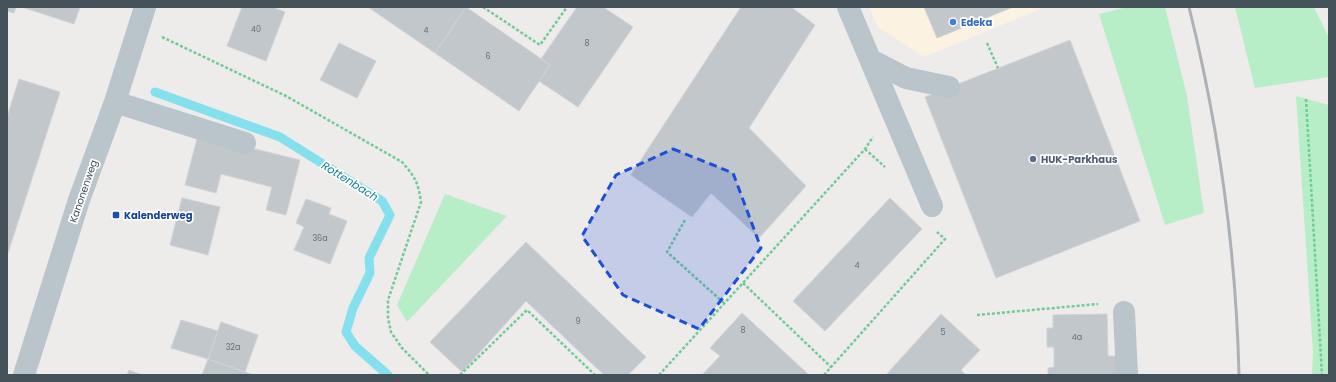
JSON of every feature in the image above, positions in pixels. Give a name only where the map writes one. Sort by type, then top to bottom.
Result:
[{"type":"street","points":[[848,7],[932,206]]},
{"type":"street","name":"Kanonenweg","points":[[24,375],[79,200],[115,102],[143,17]]},
{"type":"street","points":[[871,60],[906,78],[949,87]]},
{"type":"street","points":[[115,102],[245,143]]},
{"type":"street","points":[[1124,312],[1127,375]]},
{"type":"path","points":[[483,7],[540,45],[567,7]]},
{"type":"path","points":[[143,17],[402,162],[412,173],[418,185],[421,202],[388,300],[388,318],[391,332],[402,348],[429,375]]},
{"type":"path","points":[[987,43],[998,68]]},
{"type":"path","points":[[1306,99],[1322,375]]},
{"type":"path","points":[[659,375],[865,149],[874,136]]},
{"type":"path","points":[[865,149],[886,168]]},
{"type":"path","points":[[684,220],[666,252],[725,304]]},
{"type":"path","points":[[824,375],[945,239],[934,228]]},
{"type":"path","points":[[743,283],[831,367]]},
{"type":"path","points":[[977,315],[1117,303],[1124,312]]},
{"type":"path","points":[[460,375],[526,310],[595,375]]},
{"type":"highlighted area","points":[[673,149],[733,173],[761,248],[699,329],[623,295],[582,236],[616,175]]},
{"type":"shaded area","points":[[869,7],[1045,7],[924,57],[878,27]]},
{"type":"green space","points":[[1127,7],[1165,7],[1187,96],[1204,213],[1165,225],[1099,14]]},
{"type":"green space","points":[[1235,7],[1314,7],[1329,38],[1329,77],[1255,88]]},
{"type":"green space","points":[[1296,96],[1329,105],[1329,375],[1312,375],[1313,352]]},
{"type":"green space","points":[[445,194],[507,216],[407,322],[397,305]]},
{"type":"building","points":[[7,7],[16,7],[14,13],[7,11]]},
{"type":"building","points":[[22,7],[80,7],[74,24]]},
{"type":"building","points":[[242,7],[272,7],[285,12],[266,61],[227,46]]},
{"type":"building","points":[[368,7],[466,7],[435,53]]},
{"type":"building","points":[[466,7],[550,65],[519,111],[435,53]]},
{"type":"building","points":[[577,7],[603,7],[633,27],[578,107],[539,81],[550,65],[541,59]]},
{"type":"building","points":[[741,7],[791,7],[815,25],[749,128],[806,186],[759,238],[711,193],[692,217],[631,175]]},
{"type":"building","name":"Edeka","points":[[924,7],[1013,7],[937,38]]},
{"type":"building","name":"HUK-Parkhaus","points":[[1070,40],[1140,221],[996,278],[925,97]]},
{"type":"building","points":[[339,43],[376,61],[357,98],[320,80]]},
{"type":"building","points":[[19,79],[60,92],[7,256],[7,117]]},
{"type":"building","points":[[198,135],[300,160],[286,215],[266,210],[272,187],[221,174],[216,193],[185,185]]},
{"type":"building","points":[[182,198],[220,207],[208,255],[170,245]]},
{"type":"building","points":[[890,198],[922,229],[825,331],[793,301]]},
{"type":"building","points":[[306,199],[331,208],[329,214],[347,221],[330,264],[294,250],[304,227],[296,223]]},
{"type":"building","points":[[526,242],[646,357],[628,375],[604,375],[526,301],[462,372],[430,342]]},
{"type":"building","points":[[742,313],[808,374],[702,375],[720,356],[710,348]]},
{"type":"building","points":[[941,314],[980,350],[961,370],[966,375],[886,375]]},
{"type":"building","points":[[1107,314],[1108,356],[1119,356],[1119,375],[1048,375],[1048,368],[1054,367],[1054,347],[1047,347],[1047,328],[1053,328],[1053,315]]},
{"type":"building","points":[[181,320],[218,331],[208,359],[171,348]]},
{"type":"building","points":[[221,322],[258,335],[245,372],[208,359]]},
{"type":"building","points":[[208,359],[245,372],[253,375],[202,375]]},
{"type":"building","points":[[129,370],[142,375],[127,375]]},
{"type":"waterway","name":"Rottenbach","points":[[155,92],[280,137],[382,201],[390,215],[369,258],[370,273],[353,308],[346,332],[355,346],[388,375]]},
{"type":"railway","points":[[1189,7],[1209,98],[1224,190],[1234,282],[1239,375]]},
{"type":"place","name":"Edeka","points":[[953,22]]},
{"type":"place","name":"HUK-Parkhaus","points":[[1033,159]]},
{"type":"place","name":"Kalenderweg","points":[[116,215]]}]
